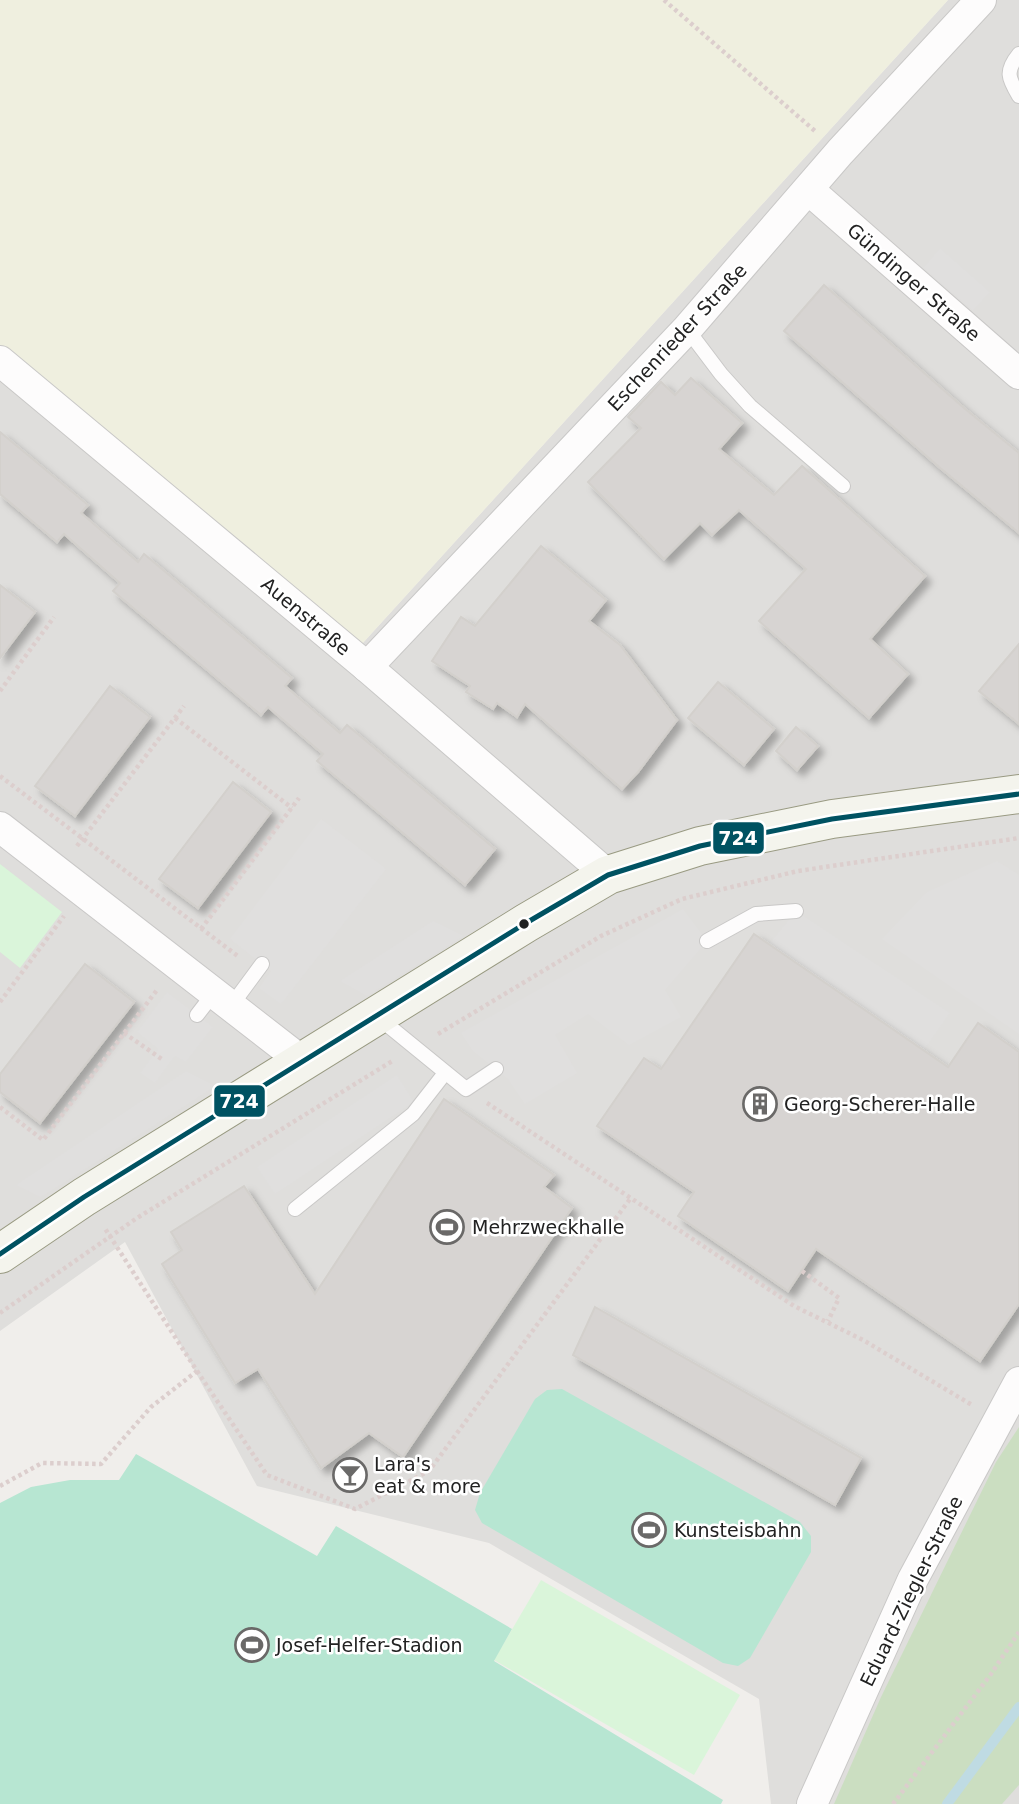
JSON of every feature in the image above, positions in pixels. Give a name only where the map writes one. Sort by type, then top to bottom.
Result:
[{"type":"street","name":"Eschenrieder Straße","points":[[367,667],[687,329],[840,152],[981,0]]},
{"type":"street","name":"Gündinger Straße","points":[[809,190],[1019,374]]},
{"type":"street","name":"Auenstraße","points":[[0,361],[367,667],[608,875]]},
{"type":"street","points":[[0,1254],[85,1197],[526,923],[608,875],[700,846],[832,819],[1019,794]]},
{"type":"street","points":[[0,827],[177,964],[214,1005],[303,1062]]},
{"type":"street","name":"Eduard-Ziegler-Straße","points":[[812,1804],[913,1579],[1019,1382]]},
{"type":"lane","points":[[1019,54],[1011,64],[1010,80],[1019,96]]},
{"type":"lane","points":[[687,329],[721,374],[750,406],[843,486]]},
{"type":"lane","points":[[707,942],[756,914],[796,911]]},
{"type":"lane","points":[[214,1005],[259,967]]},
{"type":"lane","points":[[377,1017],[466,1089],[496,1069]]},
{"type":"lane","points":[[295,1209],[413,1114],[445,1073]]},
{"type":"path","points":[[664,0],[840,152]]},
{"type":"path","points":[[0,691],[54,617]]},
{"type":"path","points":[[58,872],[184,706]]},
{"type":"path","points":[[175,718],[292,808]]},
{"type":"path","points":[[0,776],[201,929],[259,967]]},
{"type":"path","points":[[201,929],[299,798]]},
{"type":"path","points":[[0,1313],[110,1236],[601,936],[682,899],[798,871],[1019,838]]},
{"type":"path","points":[[0,1002],[83,891]]},
{"type":"path","points":[[0,1107],[43,1140],[177,964]]},
{"type":"path","points":[[124,1033],[163,1060]]},
{"type":"path","points":[[466,1089],[794,1306],[863,1340],[997,1420]]},
{"type":"path","points":[[85,1197],[267,1475],[355,1509],[429,1471],[629,1199]]},
{"type":"path","points":[[802,1270],[839,1298],[828,1321]]},
{"type":"path","points":[[0,1486],[42,1463],[101,1464],[151,1407],[197,1371]]},
{"type":"path","points":[[893,1804],[991,1674],[1019,1632]]},
{"type":"shaded area","points":[[948,0],[1019,0],[1019,1804],[771,1804],[759,1699],[489,1543],[257,1486],[125,1242],[0,1331],[0,351],[351,656]]},
{"type":"shaded area","points":[[940,248],[990,292],[973,311],[923,268]]},
{"type":"shaded area","points":[[321,819],[386,869],[281,1004],[259,988],[271,971],[230,939]]},
{"type":"shaded area","points":[[997,861],[1019,875],[1019,1034],[882,939],[927,892]]},
{"type":"shaded area","points":[[683,909],[707,941],[665,990],[681,1017],[629,1045],[588,1014],[555,1035],[577,1073],[525,1104],[508,1079],[473,1051],[461,1033]]},
{"type":"shaded area","points":[[796,911],[950,1013],[924,1050],[769,944]]},
{"type":"shaded area","points":[[433,921],[464,936],[367,996],[340,981]]},
{"type":"shaded area","points":[[167,992],[213,1027],[186,1062],[175,1056],[155,1083],[140,1073],[158,1049],[137,1032]]},
{"type":"shaded area","points":[[186,1071],[216,1086],[41,1197],[16,1185]]},
{"type":"shaded area","points":[[397,1075],[414,1102],[275,1194],[257,1167]]},
{"type":"green space","points":[[0,0],[948,0],[351,656],[0,351]]},
{"type":"green space","points":[[0,864],[62,912],[20,968],[0,952]]},
{"type":"green space","name":"Kunsteisbahn","points":[[562,1389],[800,1522],[811,1536],[811,1552],[750,1658],[738,1666],[723,1663],[482,1523],[475,1510],[480,1493],[535,1399],[547,1390]]},
{"type":"green space","points":[[1019,1427],[1019,1785],[1002,1804],[834,1804],[881,1697],[996,1462]]},
{"type":"green space","name":"Josef-Helfer-Stadion","points":[[136,1454],[317,1556],[336,1526],[512,1629],[494,1661],[723,1800],[721,1804],[0,1804],[0,1503],[31,1487],[70,1480],[119,1480]]},
{"type":"green space","points":[[541,1580],[740,1695],[694,1775],[494,1660]]},
{"type":"building","points":[[824,285],[1019,453],[1019,533],[784,331]]},
{"type":"building","points":[[691,378],[742,423],[719,449],[774,495],[802,466],[925,576],[870,639],[908,674],[869,718],[759,621],[806,569],[739,510],[712,535],[700,523],[664,559],[588,482],[641,428],[628,417],[661,382],[675,395]]},
{"type":"building","points":[[0,432],[88,505],[81,513],[138,562],[144,554],[292,678],[285,686],[340,733],[347,725],[495,849],[465,885],[317,761],[323,754],[268,707],[261,715],[113,591],[120,583],[64,534],[57,542],[0,494]]},
{"type":"building","points":[[541,546],[606,600],[589,621],[620,645],[677,720],[622,789],[525,704],[517,717],[497,703],[493,709],[466,692],[470,686],[432,661],[461,617],[475,626]]},
{"type":"building","points":[[0,585],[35,612],[0,658]]},
{"type":"building","points":[[1019,644],[1019,724],[979,691]]},
{"type":"building","points":[[718,682],[774,729],[744,765],[688,718]]},
{"type":"building","points":[[110,686],[150,717],[75,816],[35,786]]},
{"type":"building","points":[[796,727],[818,746],[797,770],[776,751]]},
{"type":"building","points":[[233,782],[271,812],[198,908],[159,879]]},
{"type":"building","points":[[754,934],[948,1067],[978,1023],[1019,1052],[1019,1304],[980,1361],[816,1249],[788,1291],[678,1216],[694,1192],[597,1126],[644,1058],[661,1069]]},
{"type":"building","points":[[85,964],[134,1002],[40,1123],[0,1092],[0,1074]]},
{"type":"building","points":[[444,1099],[554,1175],[544,1187],[572,1208],[403,1457],[369,1433],[321,1468],[258,1369],[235,1383],[162,1264],[182,1250],[171,1232],[244,1186],[315,1294]]},
{"type":"building","points":[[595,1307],[861,1458],[835,1505],[573,1355]]},
{"type":"waterway","points":[[947,1804],[1019,1707]]},
{"type":"transit line","name":"724","points":[[0,1254],[84,1197],[608,875],[700,846],[832,819],[1019,794]]},
{"type":"place","name":"Georg-Scherer-Halle","points":[[760,1104]]},
{"type":"place","name":"Mehrzweckhalle","points":[[447,1227]]},
{"type":"place","name":"Lara's eat & more","points":[[350,1475]]},
{"type":"place","name":"Kunsteisbahn","points":[[649,1530]]},
{"type":"place","name":"Josef-Helfer-Stadion","points":[[252,1645]]}]
